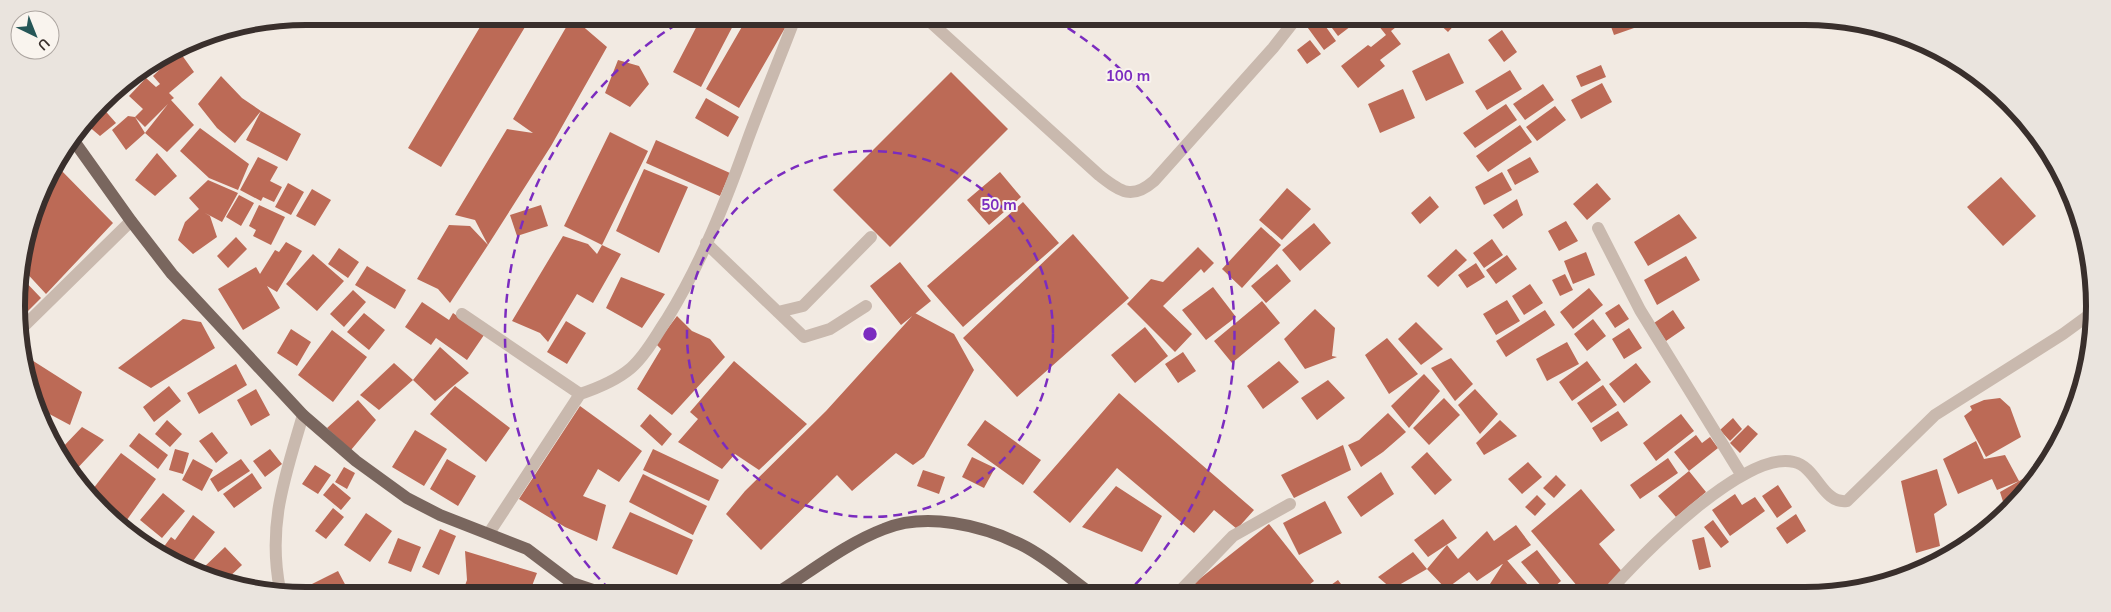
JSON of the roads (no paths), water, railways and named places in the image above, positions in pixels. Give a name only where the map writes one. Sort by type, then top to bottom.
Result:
[{"type":"main road","points":[[76,144],[131,221],[172,274],[303,415],[356,461],[407,498],[440,515],[527,549],[572,583],[584,587]]},
{"type":"main road","points":[[786,587],[869,535],[903,523],[953,522],[1020,544],[1082,587]]},
{"type":"street","points":[[489,533],[580,394],[612,381],[631,368],[642,356],[676,304],[731,190],[748,138],[792,25]]},
{"type":"street","points":[[934,25],[1099,175],[1124,192],[1144,190],[1154,181],[1273,48],[1291,25]]},
{"type":"street","points":[[26,324],[131,221]]},
{"type":"street","points":[[1598,228],[1640,310],[1741,474]]},
{"type":"street","points":[[778,312],[803,306],[871,237]]},
{"type":"street","points":[[706,243],[804,336],[830,329],[866,306]]},
{"type":"street","points":[[462,314],[580,394]]},
{"type":"street","points":[[1613,587],[1636,561],[1701,503],[1741,474],[1780,462],[1792,461],[1805,466],[1833,499],[1847,501],[1935,415],[2063,334],[2085,318]]},
{"type":"street","points":[[279,586],[274,538],[280,494],[303,415]]},
{"type":"street","points":[[1184,587],[1233,536],[1290,504]]}]
